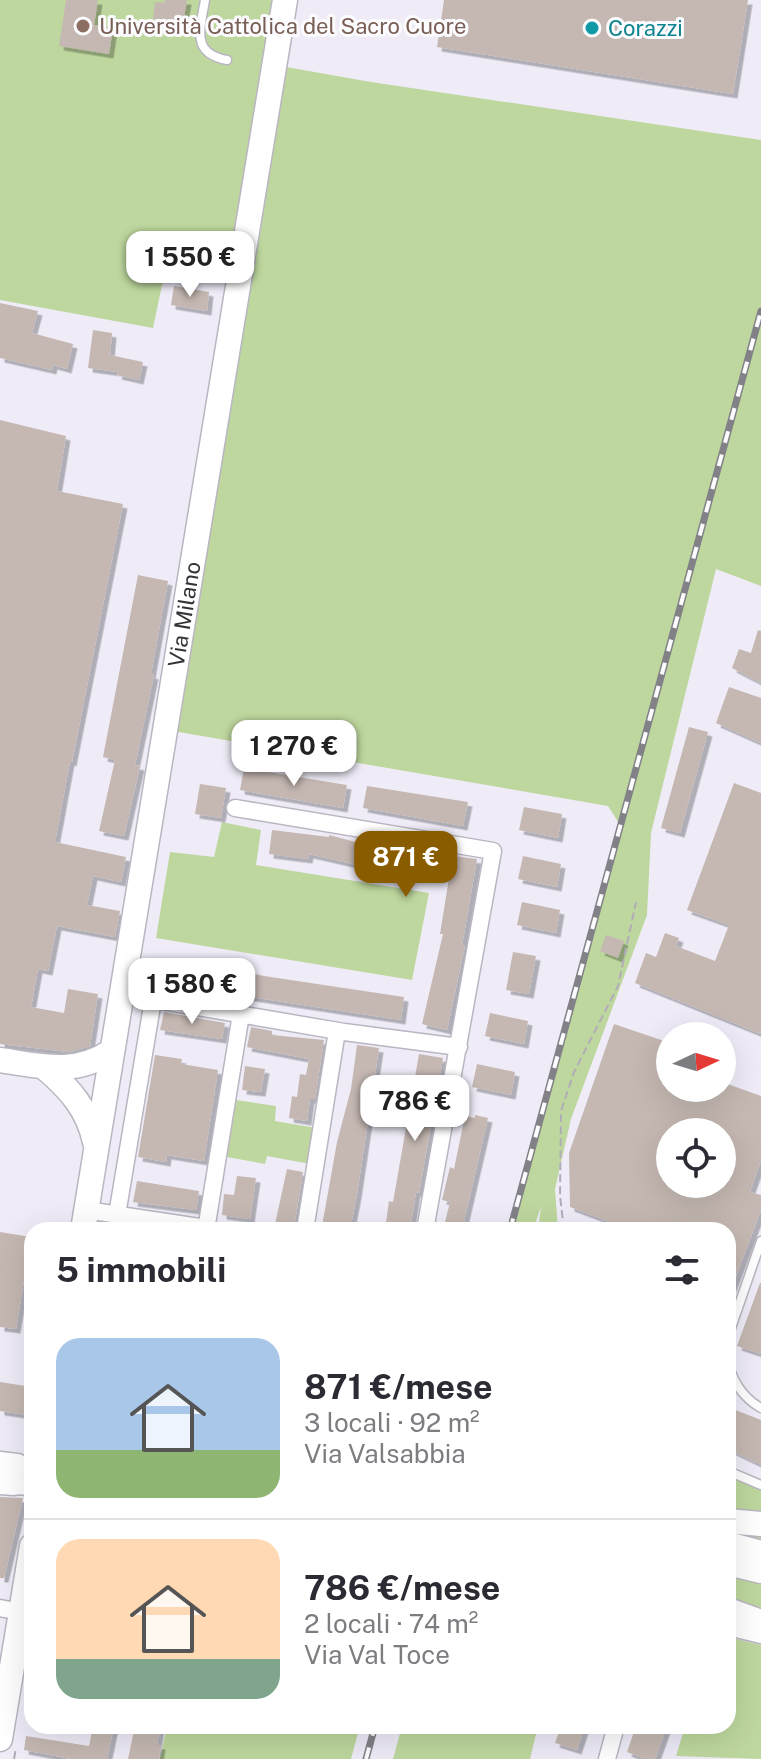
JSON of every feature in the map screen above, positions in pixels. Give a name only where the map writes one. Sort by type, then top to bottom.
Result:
[{"type":"main road","name":"Via Milano","points":[[85,1220],[285,0]]},
{"type":"main road","points":[[75,1077],[112,1051]]},
{"type":"main road","points":[[0,1060],[44,1067],[75,1077],[86,1090],[99,1088],[107,1082]]},
{"type":"main road","points":[[75,1077],[96,1148]]},
{"type":"main road","points":[[736,1522],[761,1524]]},
{"type":"main road","points":[[736,1546],[761,1553]]},
{"type":"main road","points":[[736,1565],[761,1571]]},
{"type":"main road","points":[[0,1739],[11,1610],[24,1570]]},
{"type":"main road","points":[[736,1614],[760,1625]]},
{"type":"street","points":[[235,808],[493,851],[426,1222]]},
{"type":"street","points":[[121,994],[337,1031],[459,1047]]},
{"type":"street","points":[[117,1215],[153,1000]]},
{"type":"street","points":[[207,1222],[241,1014]]},
{"type":"street","points":[[306,1222],[337,1031]]},
{"type":"street","points":[[85,1220],[117,1215],[162,1222]]},
{"type":"street","points":[[736,1626],[760,1625]]},
{"type":"street","points":[[607,1759],[614,1734]]},
{"type":"lane","points":[[205,0],[201,25],[202,48],[210,57],[227,60]]},
{"type":"lane","points":[[736,1314],[761,1241]]},
{"type":"lane","points":[[736,1382],[741,1393],[761,1408]]},
{"type":"lane","points":[[736,1474],[761,1485]]},
{"type":"path","points":[[563,1222],[560,1196],[561,1111],[574,1072],[618,986],[636,902]]},
{"type":"green space","points":[[0,0],[278,0],[269,64],[761,140],[761,586],[716,569],[651,833],[647,915],[571,1119],[555,1189],[557,1222],[539,1222],[541,1207],[536,1222],[512,1222],[622,828],[608,806],[161,729],[237,229],[165,271],[153,328],[0,300]]},
{"type":"green space","points":[[222,822],[261,830],[256,865],[429,893],[412,980],[156,938],[170,852],[214,857]]},
{"type":"green space","points":[[236,1100],[276,1106],[275,1121],[316,1128],[310,1164],[267,1156],[265,1164],[227,1157]]},
{"type":"green space","points":[[736,1476],[761,1487],[761,1624],[736,1618]]},
{"type":"green space","points":[[736,1639],[761,1645],[761,1759],[676,1756],[683,1734],[736,1734]]},
{"type":"green space","points":[[165,1734],[358,1734],[351,1759],[160,1759]]},
{"type":"green space","points":[[400,1734],[536,1734],[530,1759],[393,1759]]},
{"type":"building","name":"Università Cattolica del Sacro Cuore","points":[[66,0],[98,0],[94,25],[113,27],[109,54],[59,46]]},
{"type":"building","name":"Università Cattolica del Sacro Cuore","points":[[165,0],[187,0],[183,23],[153,19],[155,2],[164,3]]},
{"type":"building","name":"Corazzi","points":[[444,0],[748,0],[733,94],[437,47]]},
{"type":"building","points":[[174,286],[209,292],[207,311],[171,305]]},
{"type":"building","points":[[0,303],[38,311],[32,333],[73,344],[67,369],[53,365],[52,370],[0,358]]},
{"type":"building","points":[[93,330],[112,333],[110,355],[143,362],[139,380],[117,375],[118,372],[88,368]]},
{"type":"building","points":[[0,420],[66,436],[57,491],[123,504],[55,842],[126,857],[121,882],[93,876],[87,905],[120,911],[115,937],[57,926],[48,971],[38,969],[31,1007],[64,1013],[68,989],[98,994],[90,1046],[69,1052],[0,1044]]},
{"type":"building","points":[[138,575],[168,581],[151,674],[154,675],[135,765],[140,766],[124,836],[99,831],[115,760],[103,757]]},
{"type":"building","points":[[758,630],[761,631],[761,683],[732,668],[739,649],[751,653]]},
{"type":"building","points":[[729,687],[761,698],[761,743],[716,723]]},
{"type":"building","points":[[689,727],[708,732],[680,833],[661,828]]},
{"type":"building","points":[[244,768],[347,785],[343,808],[240,790]]},
{"type":"building","points":[[734,783],[761,793],[761,1034],[635,983],[646,953],[656,957],[665,933],[679,938],[676,946],[715,961],[729,925],[687,910]]},
{"type":"building","points":[[200,784],[226,788],[221,818],[195,814]]},
{"type":"building","points":[[367,786],[468,802],[463,826],[363,808]]},
{"type":"building","points":[[524,807],[562,814],[558,838],[519,830]]},
{"type":"building","points":[[272,830],[329,835],[367,845],[477,859],[462,945],[465,945],[447,1030],[422,1024],[443,934],[440,934],[449,878],[379,870],[309,854],[308,859],[269,854]]},
{"type":"building","points":[[523,856],[561,864],[557,887],[518,879]]},
{"type":"building","points":[[522,902],[560,910],[556,933],[517,925]]},
{"type":"building","points":[[606,935],[624,941],[618,958],[600,951]]},
{"type":"building","points":[[513,952],[536,956],[529,994],[506,990]]},
{"type":"building","points":[[158,960],[231,972],[232,967],[264,976],[404,997],[401,1020],[154,982]]},
{"type":"building","points":[[164,1012],[225,1023],[222,1039],[160,1030]]},
{"type":"building","points":[[490,1013],[528,1021],[524,1044],[485,1036]]},
{"type":"building","points":[[614,1024],[656,1038],[656,1102],[736,1102],[736,1087],[761,1096],[761,1160],[750,1192],[761,1195],[761,1210],[736,1276],[736,1222],[610,1222],[570,1207],[569,1153]]},
{"type":"building","points":[[251,1027],[272,1031],[272,1035],[324,1040],[315,1099],[310,1099],[307,1121],[289,1118],[292,1096],[297,1097],[300,1074],[306,1075],[309,1059],[247,1047]]},
{"type":"building","points":[[357,1045],[379,1048],[352,1222],[323,1222],[337,1142],[351,1089]]},
{"type":"building","points":[[419,1054],[443,1058],[411,1222],[386,1222],[389,1201],[393,1202]]},
{"type":"building","points":[[155,1055],[182,1059],[181,1064],[218,1070],[204,1161],[167,1155],[166,1162],[138,1157]]},
{"type":"building","points":[[477,1064],[515,1072],[511,1095],[472,1087]]},
{"type":"building","points":[[245,1066],[265,1069],[261,1092],[242,1090]]},
{"type":"building","points":[[475,1115],[488,1118],[464,1222],[445,1222],[450,1202],[442,1200],[450,1167],[454,1169],[465,1116],[475,1118]]},
{"type":"building","points":[[287,1169],[303,1172],[295,1222],[275,1222]]},
{"type":"building","points":[[237,1176],[256,1178],[250,1219],[222,1215],[224,1194],[234,1195]]},
{"type":"building","points":[[137,1181],[199,1191],[196,1210],[133,1202]]},
{"type":"building","points":[[0,1232],[24,1236],[24,1280],[16,1329],[0,1327]]},
{"type":"building","points":[[761,1283],[761,1354],[737,1346]]},
{"type":"building","points":[[0,1382],[24,1386],[24,1414],[0,1411]]},
{"type":"building","points":[[736,1410],[761,1420],[761,1465],[736,1453]]},
{"type":"building","points":[[0,1497],[23,1498],[4,1578],[0,1578]]},
{"type":"building","points":[[91,1734],[112,1734],[107,1759],[72,1759],[24,1750],[26,1736],[89,1746]]},
{"type":"building","points":[[133,1734],[159,1734],[159,1759],[128,1759]]},
{"type":"building","points":[[558,1734],[582,1734],[577,1750],[555,1743]]},
{"type":"building","points":[[633,1734],[664,1734],[655,1759],[645,1759],[627,1752]]},
{"type":"tunnel","points":[[14,1483],[24,1484]]},
{"type":"railway","points":[[512,1222],[761,311]]},
{"type":"railway","points":[[366,1759],[373,1734]]},
{"type":"place","name":"Università Cattolica del Sacro Cuore","points":[[83,26]]},
{"type":"place","name":"Corazzi","points":[[592,28]]}]
